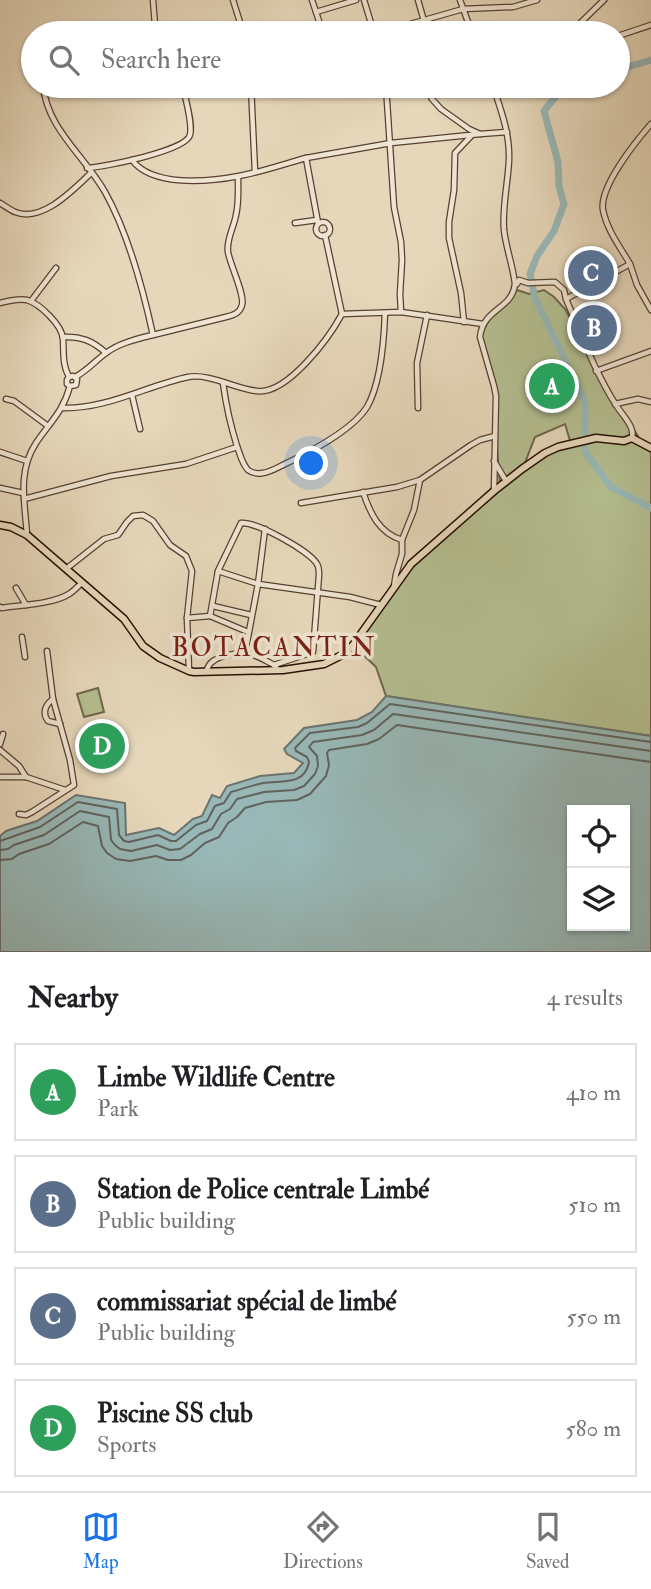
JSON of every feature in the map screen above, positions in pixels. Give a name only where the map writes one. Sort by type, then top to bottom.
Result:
[{"type":"highway","points":[[0,525],[11,527],[27,536],[124,619],[143,646],[160,658],[188,671],[283,670],[324,664],[346,653],[383,606],[411,564],[506,481],[545,453],[596,438],[624,441],[632,439],[651,448]]},
{"type":"street","points":[[153,0],[155,21]]},
{"type":"street","points":[[233,0],[240,21]]},
{"type":"street","points":[[312,0],[319,21]]},
{"type":"street","points":[[316,12],[356,0]]},
{"type":"street","points":[[364,0],[372,21]]},
{"type":"street","points":[[418,0],[424,21]]},
{"type":"street","points":[[460,0],[468,21]]},
{"type":"street","points":[[427,21],[463,9],[513,7],[537,0]]},
{"type":"street","points":[[582,21],[604,0]]},
{"type":"street","points":[[630,32],[651,25]]},
{"type":"street","points":[[45,98],[53,120],[104,190],[122,228],[148,310],[153,335]]},
{"type":"street","points":[[87,168],[132,160],[180,146],[188,139],[191,128],[185,98]]},
{"type":"street","points":[[252,98],[255,172]]},
{"type":"street","points":[[387,98],[394,207],[401,242],[401,312]]},
{"type":"street","points":[[432,98],[441,109],[480,134]]},
{"type":"street","points":[[497,98],[507,132],[509,158],[503,209],[504,233],[515,289]]},
{"type":"street","points":[[651,124],[616,172],[602,199],[609,229],[630,264],[637,285],[651,310]]},
{"type":"street","points":[[132,160],[137,167],[150,175],[173,179],[238,177],[306,158],[391,143],[507,132]]},
{"type":"street","points":[[464,322],[461,293],[449,238],[455,153],[472,135]]},
{"type":"street","points":[[306,158],[318,222],[317,231],[326,235]]},
{"type":"street","points":[[0,203],[16,212],[41,210],[65,198],[91,173]]},
{"type":"street","points":[[70,386],[66,382],[118,346],[237,314],[243,299],[228,254],[228,245],[236,215],[238,177]]},
{"type":"street","points":[[295,223],[325,222],[330,230],[326,235]]},
{"type":"street","points":[[62,408],[89,406],[193,376],[262,391],[292,376],[326,340],[342,314],[326,235]]},
{"type":"street","points":[[566,299],[630,264]]},
{"type":"street","points":[[31,301],[56,268]]},
{"type":"street","points":[[494,491],[495,386],[480,337],[483,324],[508,302],[519,280],[528,283],[555,282],[564,290],[596,371],[633,431],[632,439]]},
{"type":"street","points":[[0,303],[23,299],[31,301],[55,321],[63,337],[63,360],[77,381],[70,386]]},
{"type":"street","points":[[342,314],[401,312],[483,324]]},
{"type":"street","points":[[223,383],[229,422],[242,462],[253,473],[263,474],[311,451],[360,417],[368,405],[379,367],[385,313]]},
{"type":"street","points":[[418,408],[417,363],[427,315]]},
{"type":"street","points":[[63,337],[84,338],[106,353]]},
{"type":"street","points":[[596,371],[651,351]]},
{"type":"street","points":[[27,536],[23,475],[27,461],[34,446],[62,408],[70,386]]},
{"type":"street","points":[[132,395],[140,429]]},
{"type":"street","points":[[6,399],[14,401],[48,426]]},
{"type":"street","points":[[615,404],[638,399],[651,402]]},
{"type":"street","points":[[301,503],[397,487],[421,480],[471,445],[495,436]]},
{"type":"street","points":[[0,488],[24,496],[111,476],[186,464],[237,447]]},
{"type":"street","points":[[0,452],[27,461]]},
{"type":"street","points":[[494,460],[506,481]]},
{"type":"street","points":[[393,589],[402,554],[402,540],[414,510],[421,480]]},
{"type":"street","points":[[363,492],[380,527],[388,535],[402,540]]},
{"type":"street","points":[[65,569],[104,539],[118,535],[130,518],[138,515],[147,517],[157,525],[170,545],[186,556],[192,571],[187,618],[188,671]]},
{"type":"street","points":[[210,616],[218,571],[241,523],[265,529],[309,554],[318,564],[319,575],[313,652],[274,665]]},
{"type":"street","points":[[245,653],[265,529]]},
{"type":"street","points":[[218,571],[258,584],[317,591],[383,606]]},
{"type":"street","points":[[1,608],[58,598],[69,594],[82,583]]},
{"type":"street","points":[[16,588],[26,605]]},
{"type":"street","points":[[213,606],[251,615]]},
{"type":"street","points":[[187,618],[210,616],[248,632]]},
{"type":"street","points":[[22,637],[25,657]]},
{"type":"street","points":[[19,814],[32,812],[74,785],[74,776],[53,699],[47,651]]},
{"type":"street","points":[[206,672],[215,660],[245,653],[283,670]]},
{"type":"street","points":[[53,699],[47,704],[45,715],[48,721],[60,724]]},
{"type":"street","points":[[0,744],[3,734]]},
{"type":"street","points":[[0,750],[19,766],[26,777]]},
{"type":"street","points":[[0,777],[26,777],[66,791]]},
{"type":"green space","points":[[517,290],[529,294],[544,290],[554,297],[565,309],[638,436],[637,444],[651,450],[651,736],[386,696],[376,667],[354,646],[413,563],[500,486],[496,436],[497,392],[481,337],[487,320],[508,302]],"holes":[[[565,424],[571,444],[551,450],[523,468],[535,437]]]},
{"type":"green space","points":[[98,688],[104,712],[84,717],[77,694]]},
{"type":"water","points":[[386,696],[651,736],[651,952],[0,952],[0,836],[6,831],[37,821],[76,795],[125,803],[126,835],[159,828],[174,835],[193,819],[202,816],[212,795],[220,798],[227,786],[260,776],[294,773],[303,763],[287,754],[284,749],[304,728],[357,720],[372,712]]},
{"type":"waterway","points":[[630,66],[651,60]]},
{"type":"waterway","points":[[555,98],[544,111],[558,162],[559,186],[564,204],[554,231],[537,256],[530,274],[535,298],[585,402],[585,452],[611,487],[651,508]]},
{"type":"place","name":"commissariat spécial de limbé","points":[[591,273]]},
{"type":"place","name":"Station de Police centrale Limbé","points":[[594,328]]},
{"type":"place","name":"Limbe Wildlife Centre","points":[[552,386]]},
{"type":"place","name":"Piscine SS club","points":[[102,746]]},
{"type":"district","name":"BOTACANTIN","points":[[274,648]]}]
